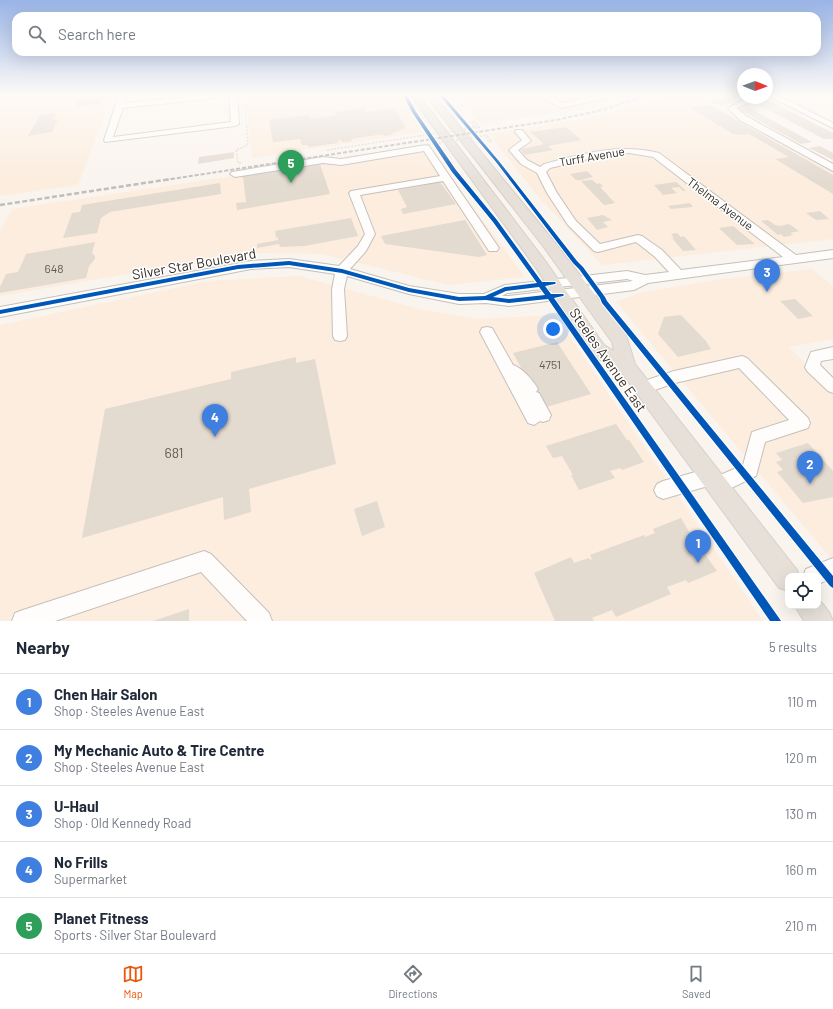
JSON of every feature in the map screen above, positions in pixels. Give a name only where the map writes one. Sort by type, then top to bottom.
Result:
[{"type":"main road","name":"Steeles Avenue East","points":[[436,124],[557,289],[598,350],[627,367],[785,576]]},
{"type":"main road","name":"Steeles Avenue East","points":[[452,124],[544,237],[620,340],[627,367]]},
{"type":"street","points":[[113,124],[108,140],[234,124]]},
{"type":"street","points":[[754,124],[833,168]]},
{"type":"street","points":[[519,132],[527,141],[513,150],[524,162],[541,171],[552,193],[572,223],[598,248],[638,238],[658,253],[678,274]]},
{"type":"street","points":[[235,174],[323,160],[347,161],[426,148],[493,248]]},
{"type":"street","name":"Turff Avenue","points":[[541,171],[547,166],[609,152],[634,150],[646,152]]},
{"type":"street","name":"Thelma Avenue","points":[[646,152],[656,155],[793,259]]},
{"type":"street","points":[[340,336],[338,288],[342,271],[362,248],[370,234],[354,193],[446,178]]},
{"type":"street","name":"Silver Star Boulevard","points":[[0,312],[251,265],[289,263],[342,271],[409,290],[459,299],[486,298],[509,301],[557,289],[581,286],[634,286],[645,279],[833,254]]},
{"type":"street","points":[[487,332],[506,367],[538,417],[532,393],[515,372],[506,367]]},
{"type":"street","points":[[833,354],[816,356],[812,367],[833,387]]},
{"type":"street","points":[[643,388],[674,377],[742,362],[802,423],[758,437],[750,470],[714,482],[663,490]]},
{"type":"street","points":[[23,621],[204,561],[261,621]]},
{"type":"street","points":[[820,573],[833,568]]},
{"type":"path","points":[[238,163],[236,150],[246,146],[248,143],[247,124]]},
{"type":"path","points":[[466,124],[487,149]]},
{"type":"path","points":[[477,124],[480,127]]},
{"type":"path","points":[[423,125],[441,151]]},
{"type":"path","points":[[467,131],[465,128],[476,126],[480,127]]},
{"type":"path","points":[[419,136],[480,127]]},
{"type":"path","points":[[425,145],[487,136],[482,138]]},
{"type":"shaded area","points":[[0,124],[101,124],[78,185],[0,196]]},
{"type":"shaded area","points":[[248,124],[417,124],[422,132],[252,158]]},
{"type":"shaded area","points":[[550,124],[749,124],[833,172],[833,239],[602,265],[537,195],[489,134]]},
{"type":"shaded area","points":[[428,147],[525,277],[449,285],[322,254],[250,253],[0,296],[0,232],[12,209]]},
{"type":"shaded area","points":[[812,269],[833,286],[833,339],[789,347],[833,391],[833,561],[616,302],[639,293],[717,280]]},
{"type":"shaded area","points":[[299,276],[423,310],[479,319],[555,315],[763,621],[0,621],[0,325],[208,281]]},
{"type":"building","points":[[35,124],[56,124],[52,132],[28,136]]},
{"type":"building","points":[[270,124],[404,124],[406,128],[392,133],[393,135],[384,136],[383,134],[351,139],[352,141],[342,142],[341,140],[337,141],[338,143],[309,147],[308,145],[302,145],[300,139],[273,142]]},
{"type":"building","points":[[716,124],[743,124],[833,175],[833,194],[775,159],[789,157],[749,134],[733,134]]},
{"type":"building","points":[[765,124],[779,124],[812,142],[801,144]]},
{"type":"building","points":[[795,124],[815,124],[833,133],[833,139],[824,139]]},
{"type":"building","points":[[566,127],[581,140],[548,146],[553,150],[525,155],[520,149],[542,145],[543,143],[530,132]]},
{"type":"building","points":[[820,146],[833,153],[833,160],[809,148]]},
{"type":"building","points":[[234,152],[234,158],[198,164],[199,157]]},
{"type":"building","points":[[320,164],[330,194],[237,210],[236,203],[246,202],[243,176]]},
{"type":"building","points":[[587,171],[593,177],[576,180],[570,174]]},
{"type":"building","points":[[592,180],[597,184],[600,183],[603,187],[600,187],[615,203],[604,205],[581,181]]},
{"type":"building","points":[[440,182],[456,204],[403,214],[401,209],[407,207],[398,190]]},
{"type":"building","points":[[676,182],[686,191],[683,191],[679,187],[671,188],[677,193],[663,195],[654,185]]},
{"type":"building","points":[[220,183],[221,194],[110,212],[101,218],[97,233],[63,238],[72,213],[80,212],[82,205]]},
{"type":"building","points":[[690,203],[693,207],[671,209],[668,206]]},
{"type":"building","points":[[820,211],[829,219],[816,220],[806,213]]},
{"type":"building","points":[[603,215],[612,220],[603,222],[608,227],[597,230],[587,218]]},
{"type":"building","points":[[351,218],[358,236],[304,246],[280,247],[279,244],[257,248],[257,244],[278,240],[278,237],[276,238],[275,231]]},
{"type":"building","points":[[465,220],[487,255],[479,257],[385,244],[381,236]]},
{"type":"building","points":[[768,220],[775,225],[780,226],[789,224],[799,231],[790,233],[793,235],[784,237],[781,234],[778,235],[761,221]]},
{"type":"building","points":[[733,226],[755,244],[737,245],[719,228]]},
{"type":"building","points":[[677,233],[681,237],[684,236],[696,250],[683,251],[672,238],[674,238],[671,234]]},
{"type":"building","points":[[95,242],[92,253],[95,256],[95,259],[89,266],[86,278],[0,293],[0,287],[6,274],[18,272],[26,254]]},
{"type":"building","points":[[795,299],[813,316],[798,319],[780,301]]},
{"type":"building","points":[[681,315],[706,341],[711,349],[678,357],[658,334],[664,317]]},
{"type":"building","points":[[557,342],[591,394],[543,408],[513,353]]},
{"type":"building","points":[[296,357],[296,363],[315,359],[336,464],[249,489],[251,512],[224,520],[223,497],[82,538],[105,409],[231,379],[231,372]]},
{"type":"building","points":[[616,424],[644,462],[622,470],[620,468],[610,471],[615,478],[579,490],[571,475],[573,475],[562,456],[553,458],[546,446]]},
{"type":"building","points":[[808,443],[833,471],[833,497],[803,503],[777,472],[783,470],[776,462],[782,460],[776,453]]},
{"type":"building","points":[[377,501],[385,527],[362,536],[354,509]]},
{"type":"building","points":[[681,518],[702,554],[704,553],[717,571],[688,583],[686,580],[667,587],[671,594],[616,617],[612,610],[592,618],[594,621],[555,621],[534,573],[571,557],[574,563],[589,558],[590,560],[592,559],[590,555],[644,535],[645,537],[655,533],[653,529]]},
{"type":"building","points":[[189,609],[189,621],[153,621]]},
{"type":"railway","points":[[165,180],[530,124]]},
{"type":"railway","points":[[0,205],[171,179]]},
{"type":"cycle path","points":[[422,124],[454,171],[495,221],[560,311],[776,621]]},
{"type":"cycle path","points":[[466,124],[497,161],[581,268],[603,298],[604,302],[833,583]]},
{"type":"cycle path","points":[[0,312],[238,267],[289,263],[342,271],[409,290],[459,299],[486,298],[509,301],[561,295]]},
{"type":"cycle path","points":[[486,298],[505,289],[553,283]]},
{"type":"place","name":"Planet Fitness","points":[[291,183]]},
{"type":"place","name":"U-Haul","points":[[767,292]]},
{"type":"place","name":"No Frills","points":[[215,437]]},
{"type":"place","name":"My Mechanic Auto & Tire Centre","points":[[810,484]]},
{"type":"place","name":"Chen Hair Salon","points":[[698,563]]}]
